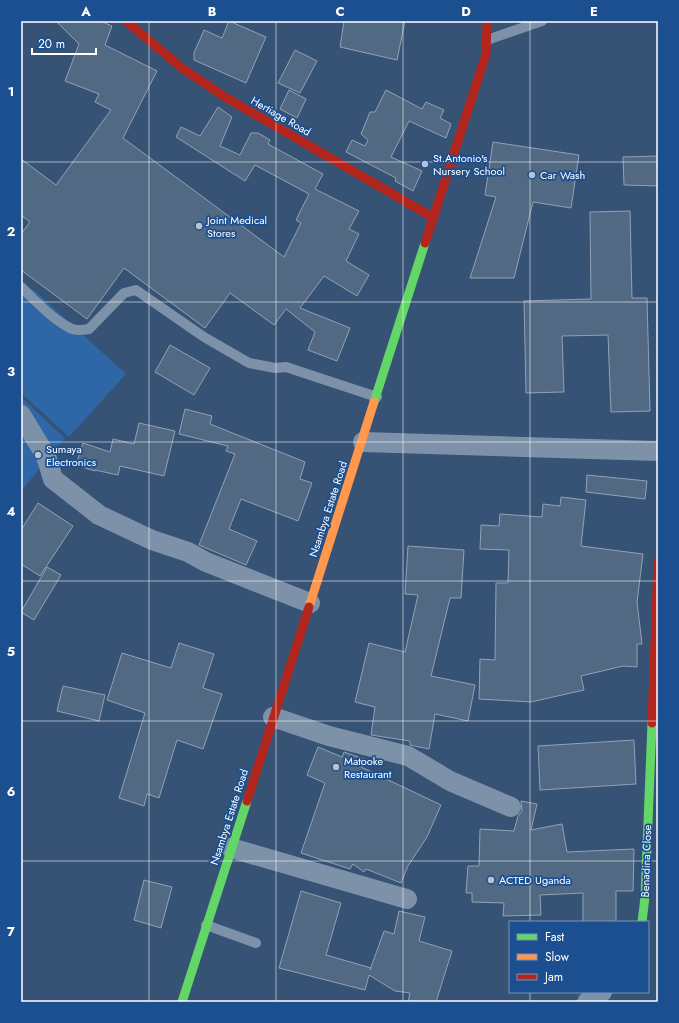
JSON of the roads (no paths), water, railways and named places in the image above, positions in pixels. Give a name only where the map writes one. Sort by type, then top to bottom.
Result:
[{"type":"street","name":"Hertiage Road","points":[[126,21],[182,68],[225,97],[434,218]]},
{"type":"street","name":"Nsambya Estate Road","points":[[182,1002],[363,442],[486,54],[488,21]]},
{"type":"street","points":[[21,416],[46,456],[53,479],[100,515],[152,540],[188,552],[206,562],[310,603]]},
{"type":"street","points":[[363,442],[658,451]]},
{"type":"street","name":"Benadina Close","points":[[642,921],[645,897],[658,561]]},
{"type":"street","points":[[273,717],[329,736],[408,756],[450,781],[511,807]]},
{"type":"street","points":[[231,848],[407,899]]},
{"type":"street","points":[[587,1002],[600,993]]},
{"type":"lane","points":[[488,40],[542,21]]},
{"type":"lane","points":[[21,287],[43,308],[71,329],[82,330],[89,330],[124,293],[136,290],[204,337],[249,363],[275,368],[286,367],[377,397]]},
{"type":"lane","points":[[206,925],[256,943]]},
{"type":"place","name":"St.Antonio's Nursery School","points":[[425,164]]},
{"type":"place","name":"Car Wash","points":[[532,175]]},
{"type":"place","name":"Joint Medical Stores","points":[[199,226]]},
{"type":"place","name":"Sumaya Electronics","points":[[38,455]]},
{"type":"place","name":"Matooke Restaurant","points":[[336,767]]},
{"type":"place","name":"ACTED Uganda","points":[[491,880]]}]
